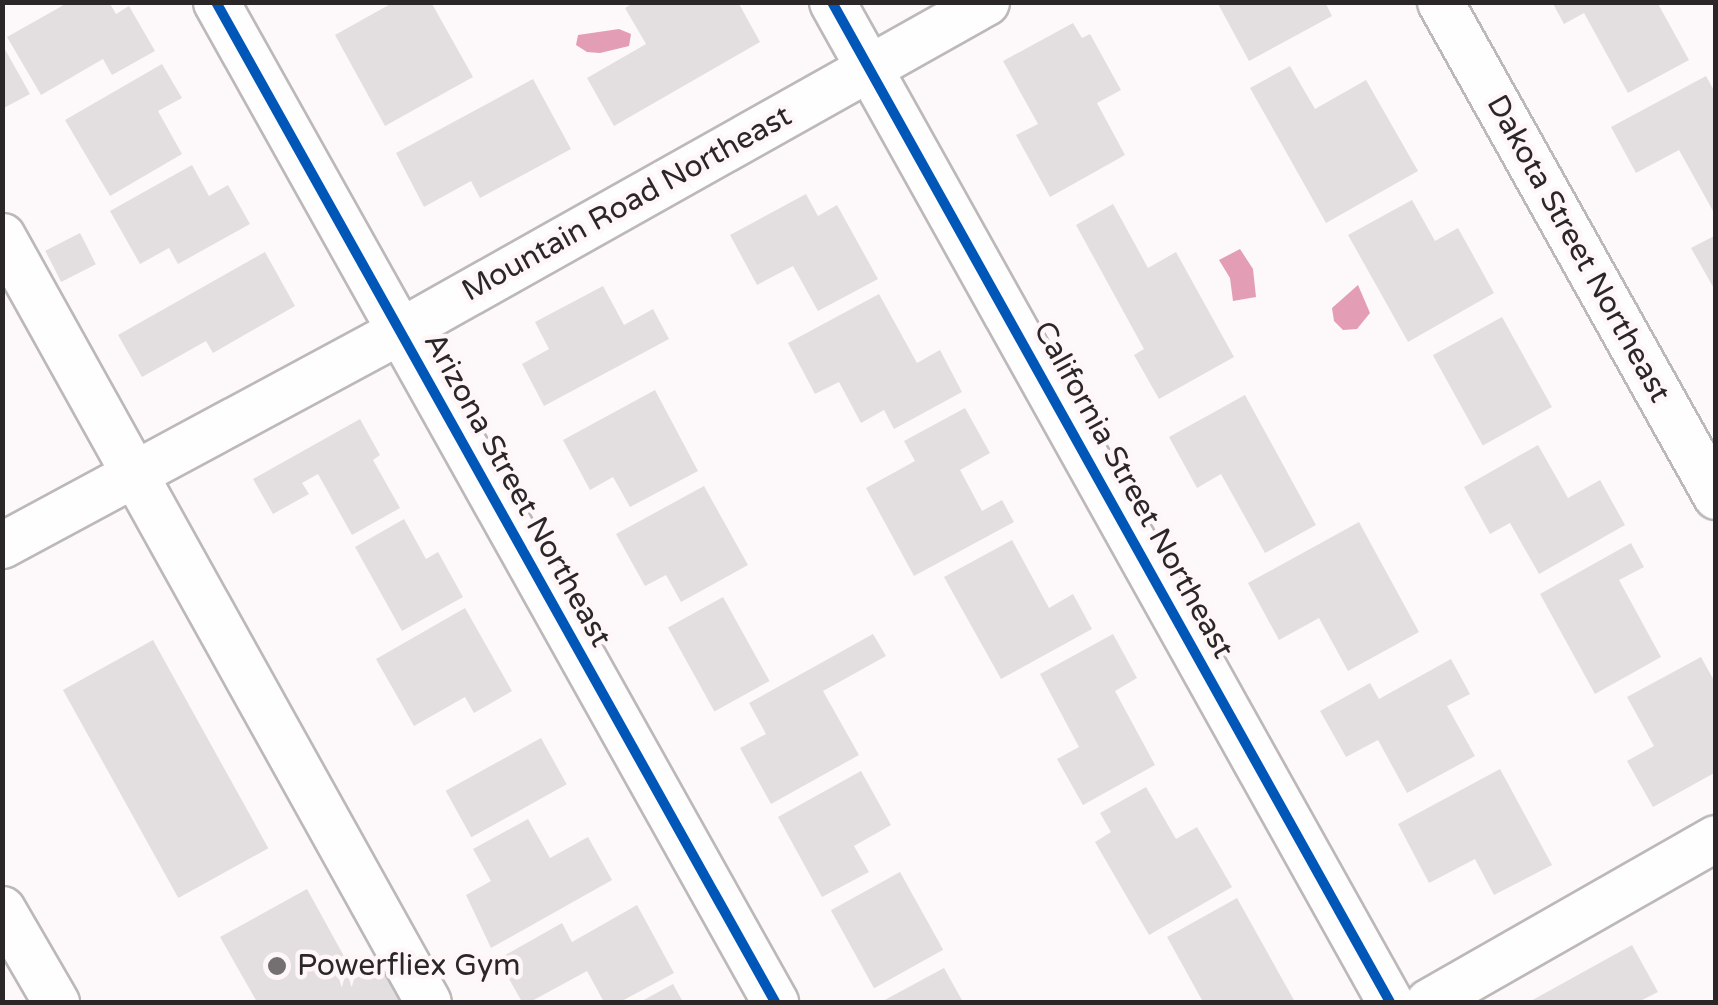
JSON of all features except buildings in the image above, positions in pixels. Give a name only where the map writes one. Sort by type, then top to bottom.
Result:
[{"type":"street","name":"Arizona Street Northeast","points":[[216,2],[776,1002]]},
{"type":"street","name":"California Street Northeast","points":[[832,2],[1390,1002]]},
{"type":"street","name":"Mountain Road Northeast","points":[[2,545],[400,331],[986,2]]},
{"type":"street","name":"Dakota Street Northeast","points":[[1440,2],[1716,496]]},
{"type":"street","points":[[2,236],[428,1002]]},
{"type":"street","points":[[1428,1002],[1716,838]]},
{"type":"street","points":[[2,909],[56,1002]]},
{"type":"shaded area","points":[[619,29],[631,34],[629,46],[600,53],[587,52],[576,45],[578,35]]},
{"type":"shaded area","points":[[1240,249],[1253,269],[1256,297],[1233,301],[1230,278],[1219,260]]},
{"type":"shaded area","points":[[1358,285],[1370,313],[1357,329],[1343,330],[1334,321],[1332,308]]},
{"type":"cycle path","points":[[216,2],[775,1002]]},
{"type":"cycle path","points":[[832,2],[1390,1002]]},
{"type":"place","name":"Powerfliex Gym","points":[[277,966]]}]
